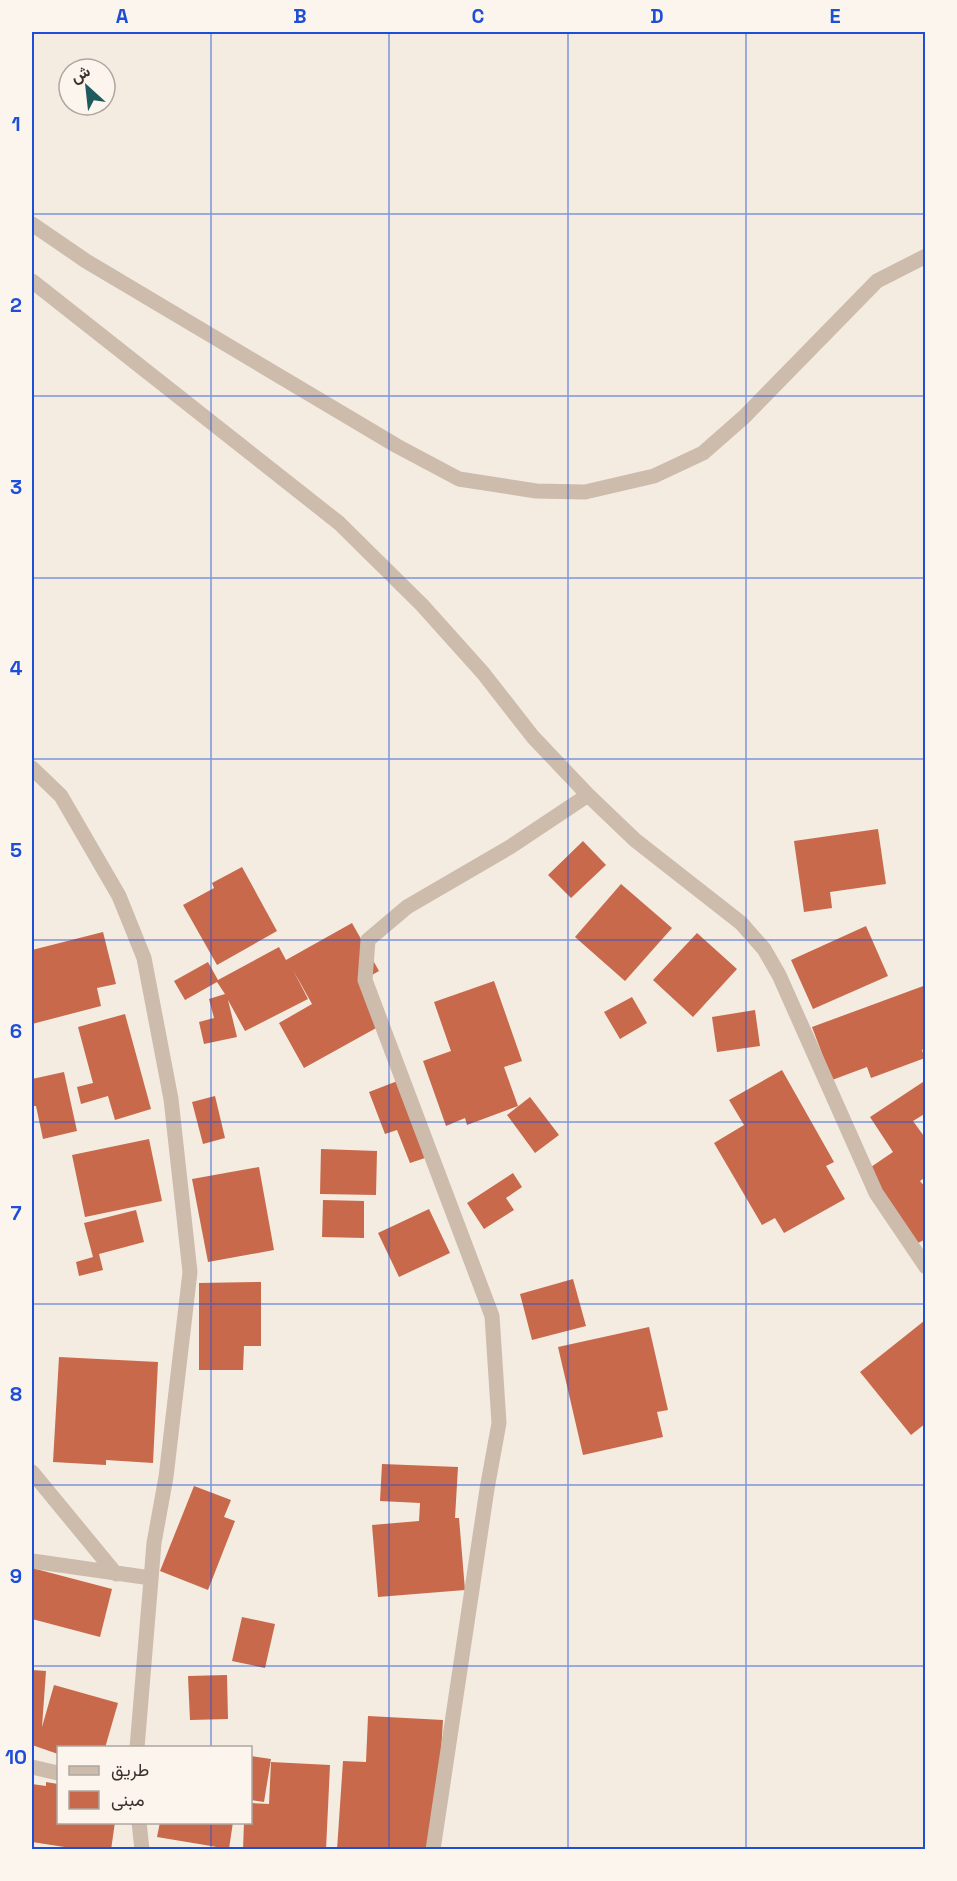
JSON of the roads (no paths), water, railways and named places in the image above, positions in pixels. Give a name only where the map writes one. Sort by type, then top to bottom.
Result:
[{"type":"street","points":[[32,224],[86,261],[397,446],[459,479],[536,492],[585,492],[654,476],[702,453],[744,417],[877,281],[926,256]]},
{"type":"street","points":[[32,281],[339,523],[422,605],[483,673],[533,737],[588,795],[635,840],[741,923],[765,950],[779,975],[876,1193],[926,1267]]},
{"type":"street","points":[[32,768],[61,796],[119,896],[144,958],[171,1099],[190,1272],[166,1477],[154,1543],[137,1746]]},
{"type":"street","points":[[433,1850],[499,1423],[492,1316],[364,980],[368,940],[407,907],[510,847],[588,795]]},
{"type":"street","points":[[32,1472],[116,1574]]},
{"type":"street","points":[[32,1561],[151,1578]]},
{"type":"street","points":[[32,1767],[57,1773]]},
{"type":"street","points":[[139,1824],[141,1850]]}]
